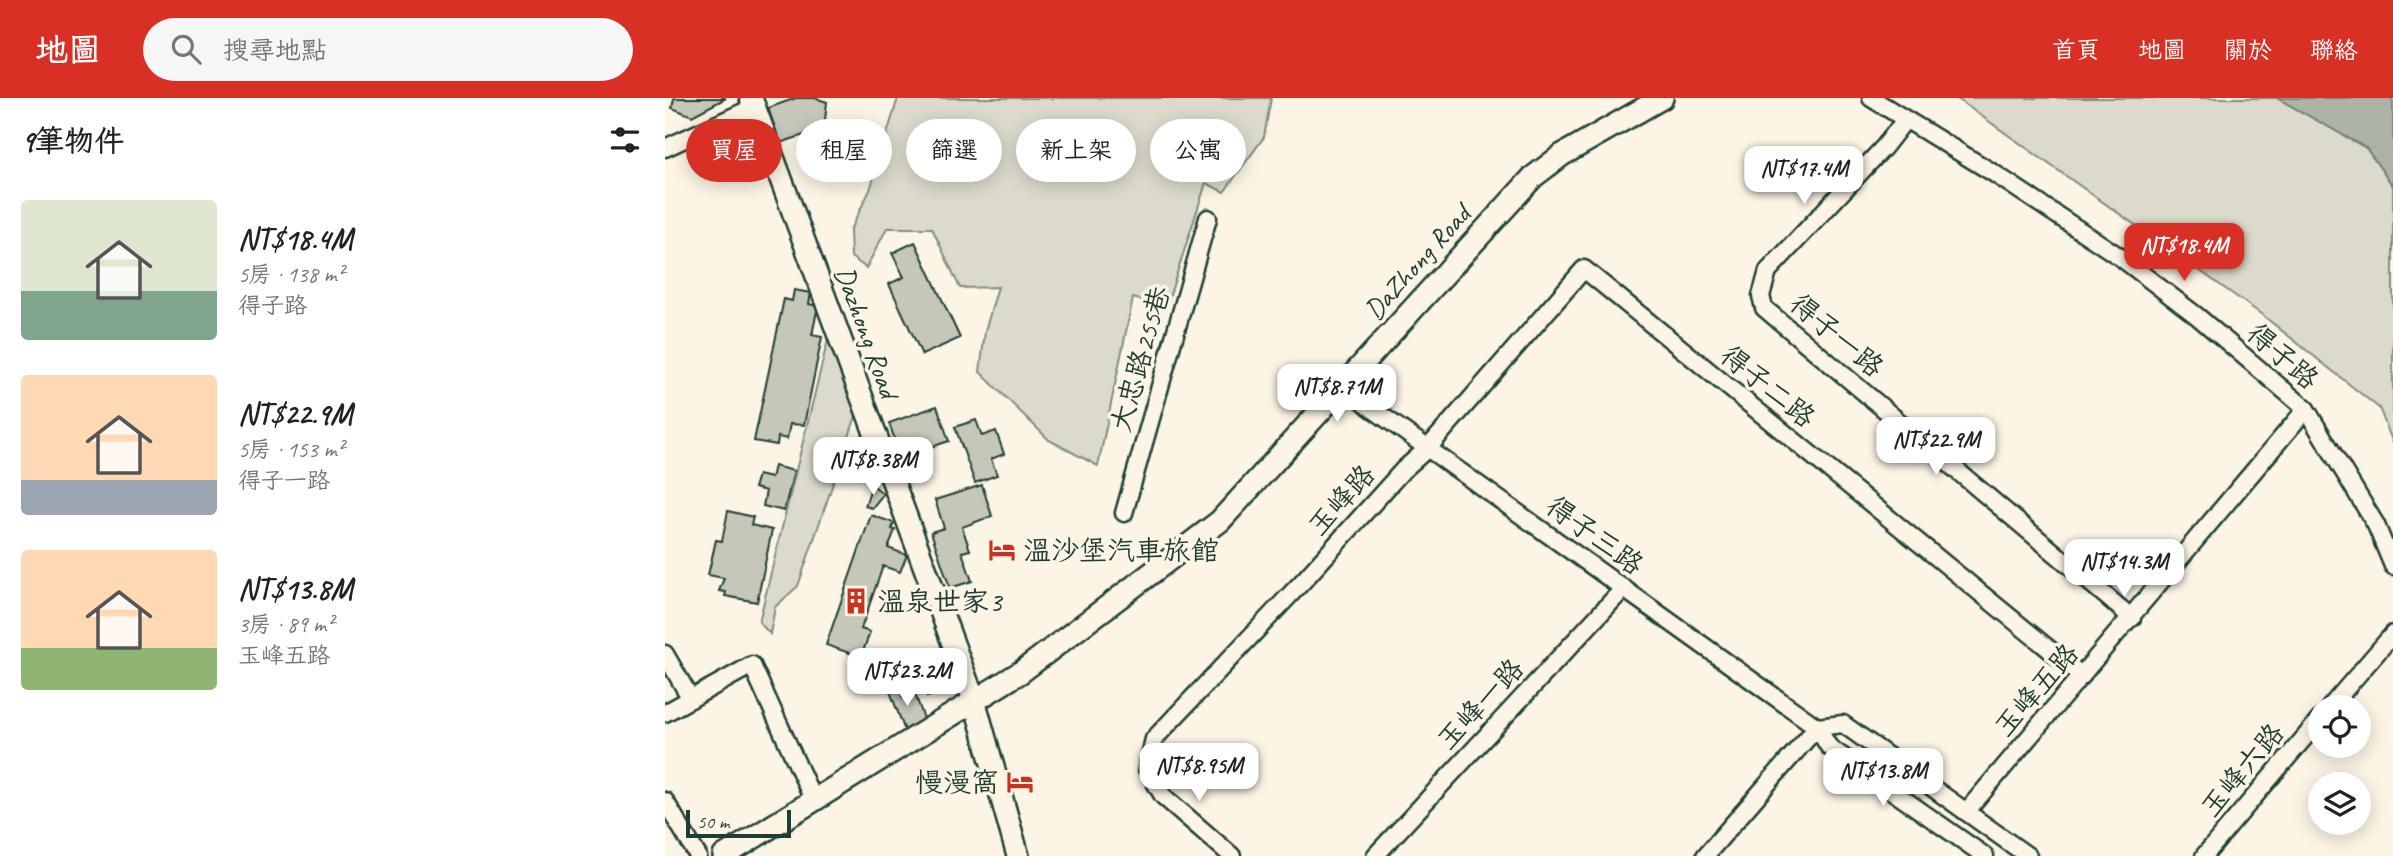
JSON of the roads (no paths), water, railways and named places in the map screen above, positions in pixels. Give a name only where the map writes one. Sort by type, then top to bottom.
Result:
[{"type":"street","name":"DaZhong Road","points":[[724,856],[813,799],[975,703],[1065,641],[1220,521],[1533,177],[1562,155],[1662,98]]},
{"type":"street","name":"得子路","points":[[1871,98],[1995,174],[2120,257],[2197,316],[2306,409],[2341,463],[2375,525],[2393,566]]},
{"type":"street","points":[[665,148],[753,102]]},
{"type":"street","name":"Dazhong Road","points":[[753,102],[975,703],[1018,856]]},
{"type":"street","name":"得子一路","points":[[1905,120],[1884,147],[1768,271],[1761,296],[1764,308],[2132,618]]},
{"type":"street","name":"大忠路255巷","points":[[1124,513],[1207,218]]},
{"type":"street","name":"玉峰路","points":[[1231,856],[1163,796],[1147,769],[1154,739],[1403,470],[1428,448],[1584,270]]},
{"type":"street","name":"得子二路","points":[[1584,270],[2083,676]]},
{"type":"street","name":"得子三路","points":[[1345,384],[1370,407],[1817,727],[1829,747],[1985,856]]},
{"type":"street","name":"玉峰五路","points":[[1966,812],[2306,409]]},
{"type":"street","name":"玉峰一路","points":[[1375,856],[1624,588]]},
{"type":"street","points":[[2340,695],[2393,634]]},
{"type":"street","points":[[665,654],[691,699]]},
{"type":"street","points":[[665,713],[752,665],[813,799]]},
{"type":"street","points":[[1705,856],[1817,727],[1843,724],[2028,856]]},
{"type":"street","name":"玉峰六路","points":[[2204,856],[2308,733]]},
{"type":"street","points":[[665,801],[698,856]]},
{"type":"place","name":"溫沙堡汽車旅館","points":[[1002,550]]},
{"type":"place","name":"溫泉世家3","points":[[856,601]]},
{"type":"place","name":"慢漫窩","points":[[1020,782]]}]
